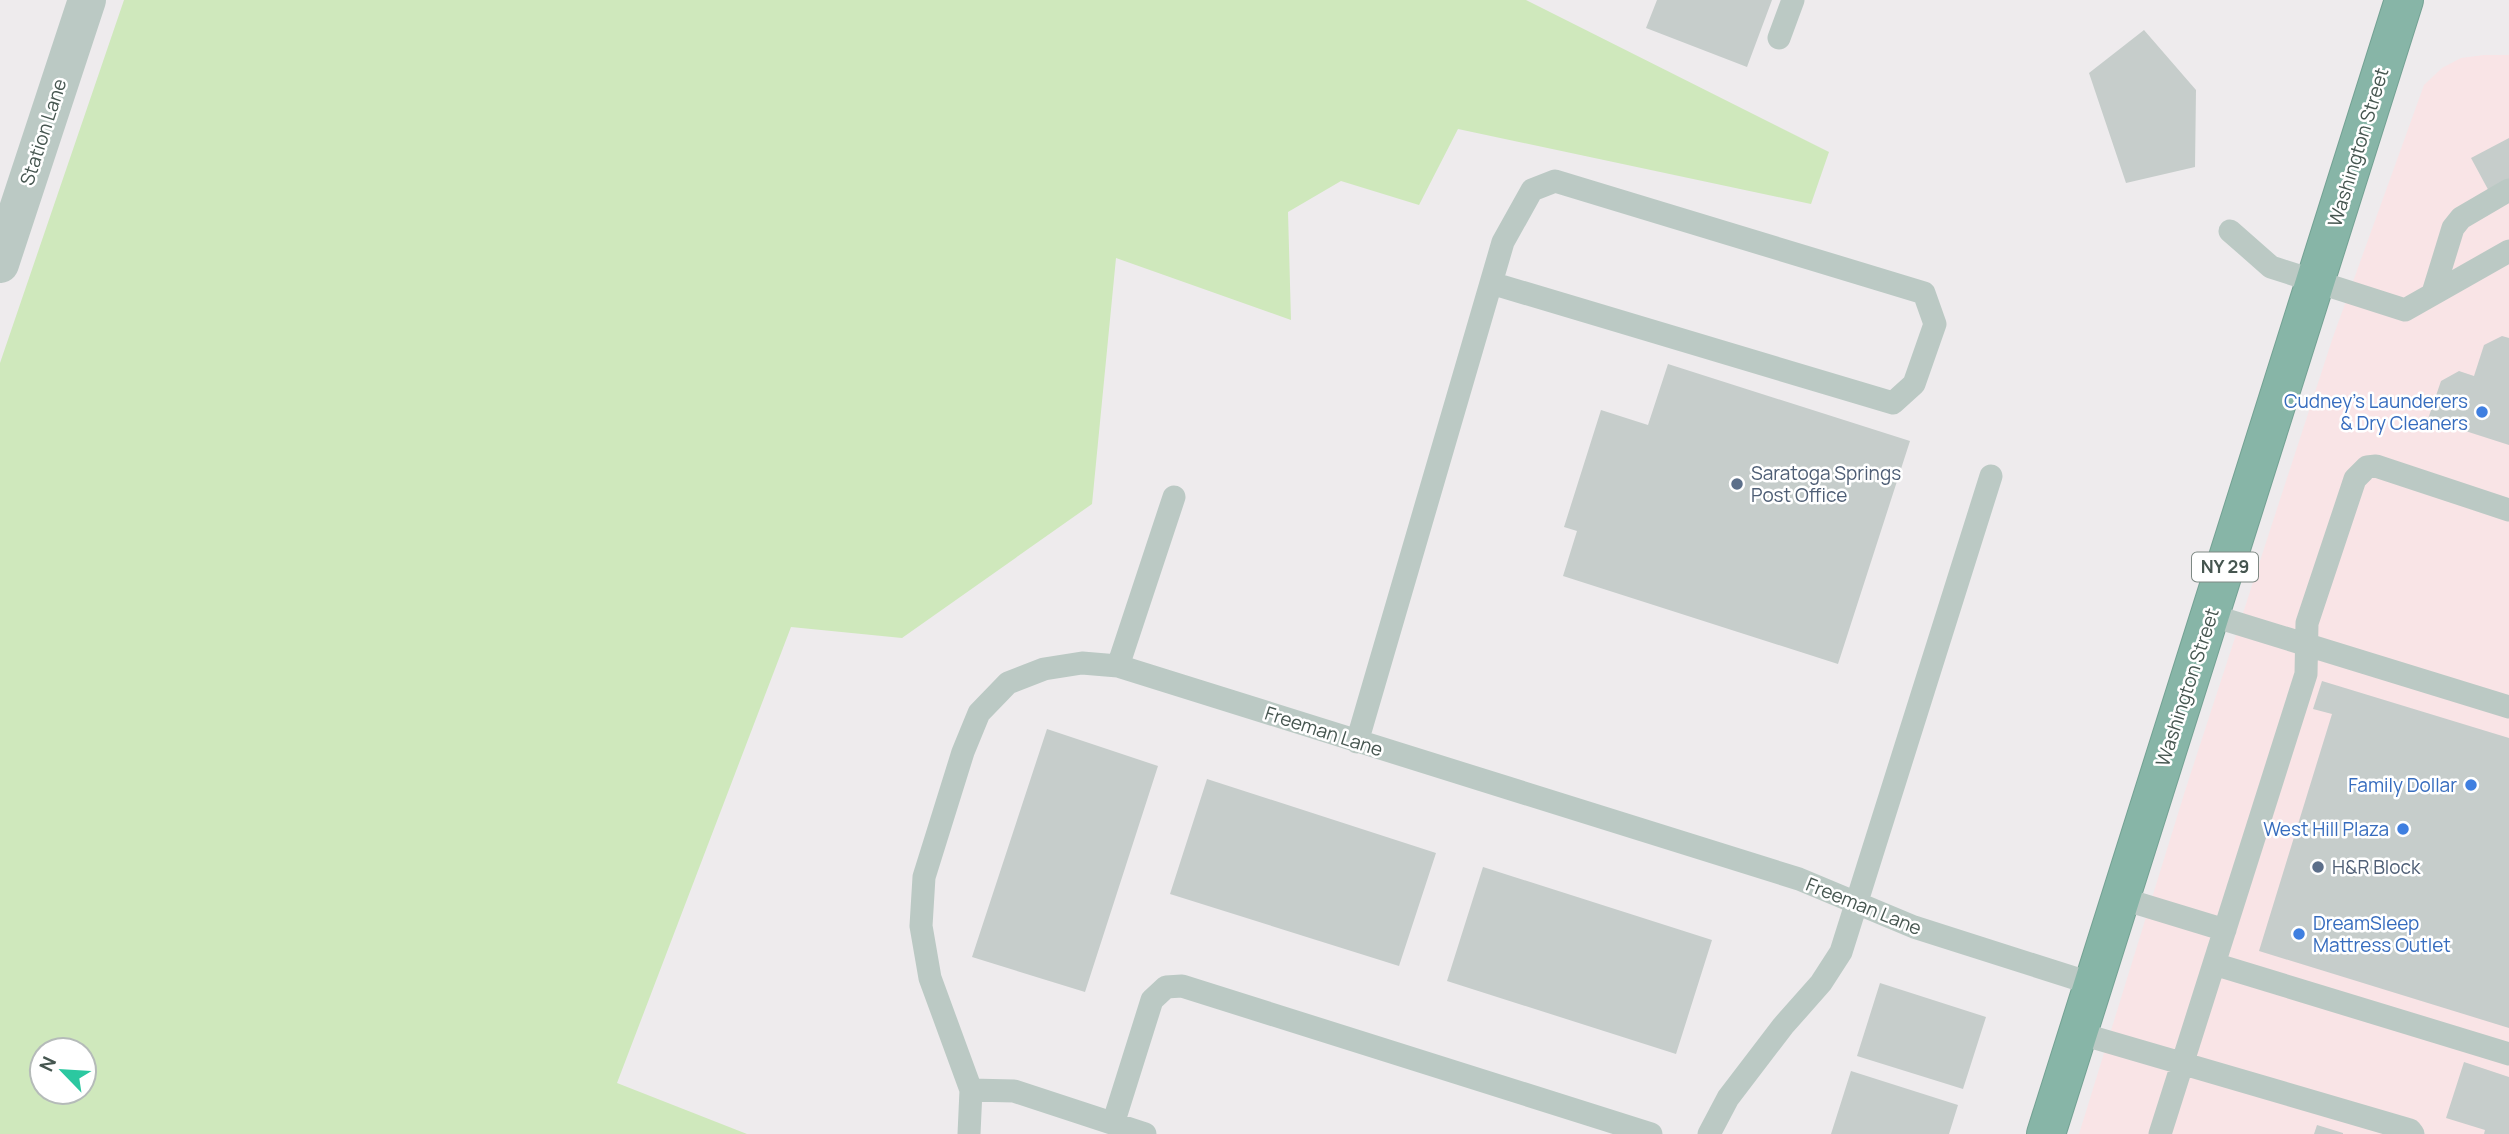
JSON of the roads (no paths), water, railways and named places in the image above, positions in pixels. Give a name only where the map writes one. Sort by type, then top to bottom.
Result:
[{"type":"highway","name":"Washington Street","points":[[2046,1134],[2404,0]]},
{"type":"street","name":"Station Lane","points":[[0,264],[87,0]]},
{"type":"lane","points":[[1779,38],[1793,0]]},
{"type":"lane","points":[[1357,742],[1491,283],[1503,242],[1532,190],[1555,181],[1924,293],[1935,324],[1914,384],[1893,403],[1491,283]]},
{"type":"lane","points":[[2433,293],[2453,228],[2461,218],[2509,190]]},
{"type":"lane","points":[[2230,232],[2271,267],[2406,310],[2509,251]]},
{"type":"lane","points":[[2160,1134],[2306,674],[2307,623],[2355,479],[2361,471],[2376,466],[2509,510]]},
{"type":"lane","points":[[1709,1134],[1728,1098],[1783,1026],[1821,983],[1840,952],[1991,476]]},
{"type":"lane","points":[[1118,666],[1174,497]]},
{"type":"lane","points":[[2210,615],[2509,707]]},
{"type":"lane","name":"Freeman Lane","points":[[969,1134],[971,1090],[930,978],[921,926],[924,877],[963,751],[979,713],[1008,683],[1044,669],[1082,663],[1118,666],[1799,879],[1914,928],[2093,984]]},
{"type":"lane","points":[[2120,898],[2225,930]]},
{"type":"lane","points":[[2214,964],[2509,1054]]},
{"type":"lane","points":[[1113,1124],[1152,1000],[1166,987],[1182,986],[1651,1134]]},
{"type":"lane","points":[[2078,1033],[2410,1130],[2413,1134]]},
{"type":"lane","points":[[971,1090],[1014,1091],[1144,1134]]},
{"type":"place","name":"Cudney's Launderers & Dry Cleaners","points":[[2482,412]]},
{"type":"place","name":"Saratoga Springs Post Office","points":[[1737,484]]},
{"type":"place","name":"Family Dollar","points":[[2471,785]]},
{"type":"place","name":"West Hill Plaza","points":[[2403,829]]},
{"type":"place","name":"H&R Block","points":[[2318,867]]},
{"type":"place","name":"DreamSleep Mattress Outlet","points":[[2299,934]]}]
